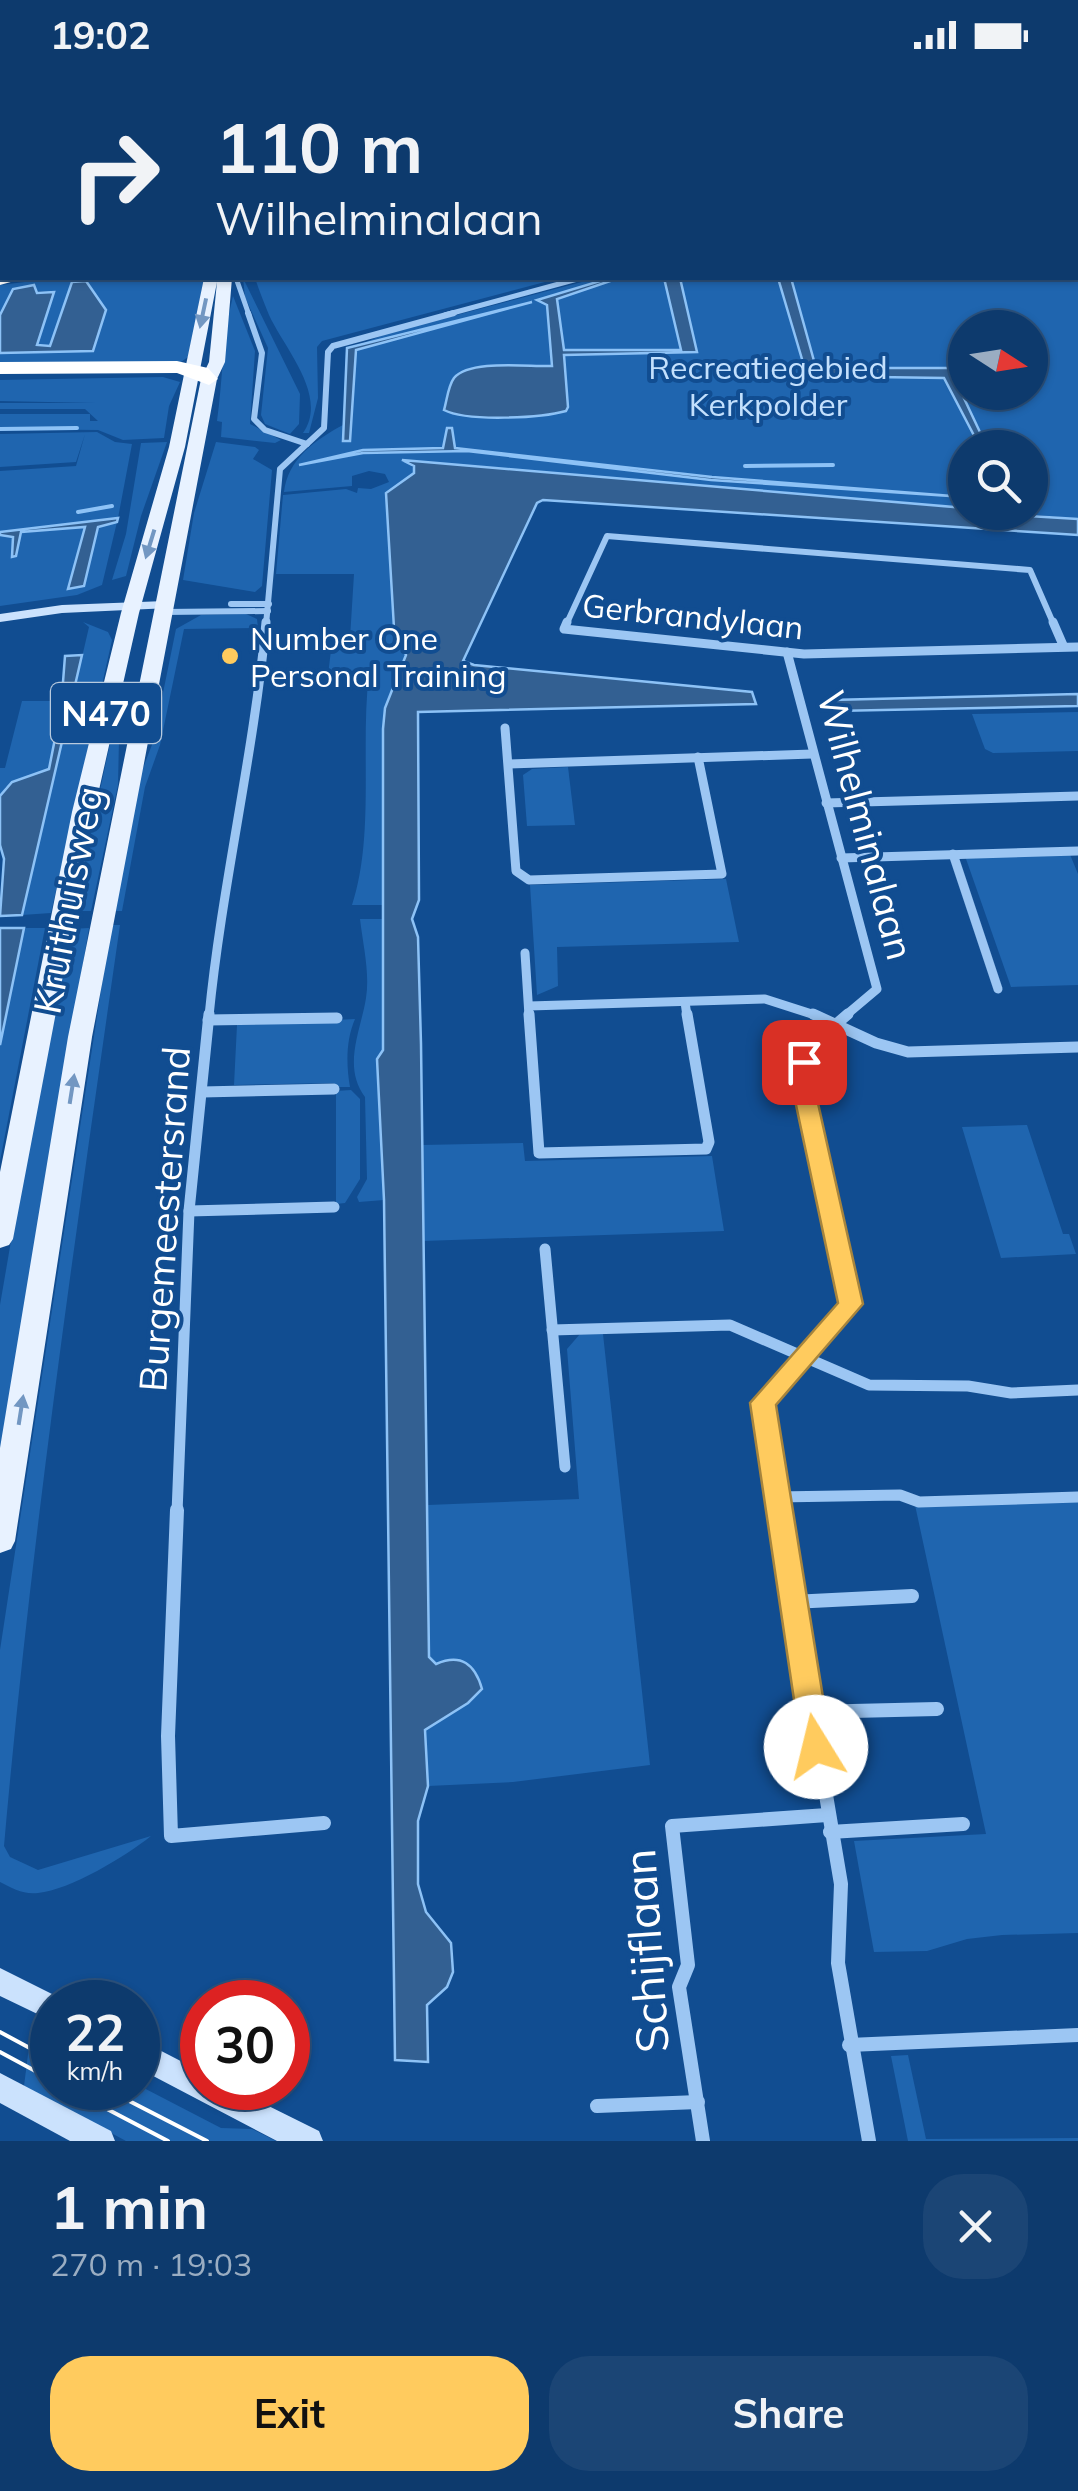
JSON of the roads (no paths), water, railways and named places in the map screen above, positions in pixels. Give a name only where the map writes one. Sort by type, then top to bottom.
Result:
[{"type":"highway","points":[[0,368],[197,377]]},
{"type":"highway","points":[[0,376],[197,377]]},
{"type":"main road","name":"Kruithuisweg","points":[[0,1239],[83,812],[131,610],[197,377],[211,280]]},
{"type":"main road","name":"Kruithuisweg","points":[[197,377],[217,362],[225,280]]},
{"type":"main road","name":"Kruithuisweg","points":[[0,1541],[80,1037],[199,440],[197,377]]},
{"type":"street","points":[[237,280],[262,353],[254,419],[265,430],[310,442]]},
{"type":"street","name":"Burgemeestersrand","points":[[324,1822],[171,1836],[168,1717],[189,1210],[220,915],[268,607],[280,469],[320,435],[326,420],[328,352],[333,346],[573,280]]},
{"type":"street","name":"Gerbrandylaan","points":[[607,536],[1030,570],[1063,645],[787,652],[564,628],[607,536]]},
{"type":"street","points":[[0,621],[131,610],[268,607]]},
{"type":"street","points":[[1063,645],[1078,647]]},
{"type":"street","name":"Wilhelminalaan","points":[[787,652],[876,989],[808,1049],[800,1072],[851,1304],[763,1403],[810,1712],[842,1884],[838,1963],[869,2141]]},
{"type":"street","points":[[505,728],[516,871],[530,880],[722,874],[698,757]]},
{"type":"street","points":[[509,764],[812,754]]},
{"type":"street","points":[[826,803],[1078,796]]},
{"type":"street","points":[[840,858],[1078,850]]},
{"type":"street","points":[[953,854],[998,988]]},
{"type":"street","points":[[525,953],[540,1153],[706,1149],[709,1142],[685,1002]]},
{"type":"street","points":[[529,1006],[781,1001],[876,1043],[908,1052],[1078,1047]]},
{"type":"street","points":[[208,1020],[337,1018]]},
{"type":"street","points":[[202,1092],[334,1089]]},
{"type":"street","points":[[189,1210],[334,1206]]},
{"type":"street","points":[[546,1249],[564,1467]]},
{"type":"street","points":[[552,1330],[730,1326],[750,1330],[869,1385],[968,1386],[1011,1393],[1078,1390]]},
{"type":"street","points":[[777,1497],[900,1495],[919,1502],[1078,1497]]},
{"type":"street","points":[[792,1602],[912,1596]]},
{"type":"street","points":[[810,1712],[938,1709]]},
{"type":"street","name":"Schijflaan","points":[[703,2141],[679,1987],[688,1965],[672,1826],[827,1815]]},
{"type":"street","points":[[830,1832],[963,1824]]},
{"type":"street","points":[[0,1981],[30,1997]]},
{"type":"street","points":[[850,2046],[1078,2035]]},
{"type":"street","points":[[0,2087],[100,2141]]},
{"type":"street","name":"Schijflaan","points":[[596,2106],[698,2102]]},
{"type":"street","points":[[248,2110],[308,2141]]},
{"type":"waterway","points":[[0,429],[77,428]]},
{"type":"waterway","points":[[745,466],[833,465]]},
{"type":"waterway","points":[[78,512],[112,506]]},
{"type":"tram line","points":[[0,2032],[30,2048]]},
{"type":"tram line","points":[[0,2052],[30,2068]]},
{"type":"tram line","points":[[109,2110],[168,2141]]},
{"type":"tram line","points":[[147,2110],[207,2141]]},
{"type":"place","name":"Number One Personal Training","points":[[230,656]]},
{"type":"park label","name":"Recreatiegebied Kerkpolder","points":[[768,386]]}]
